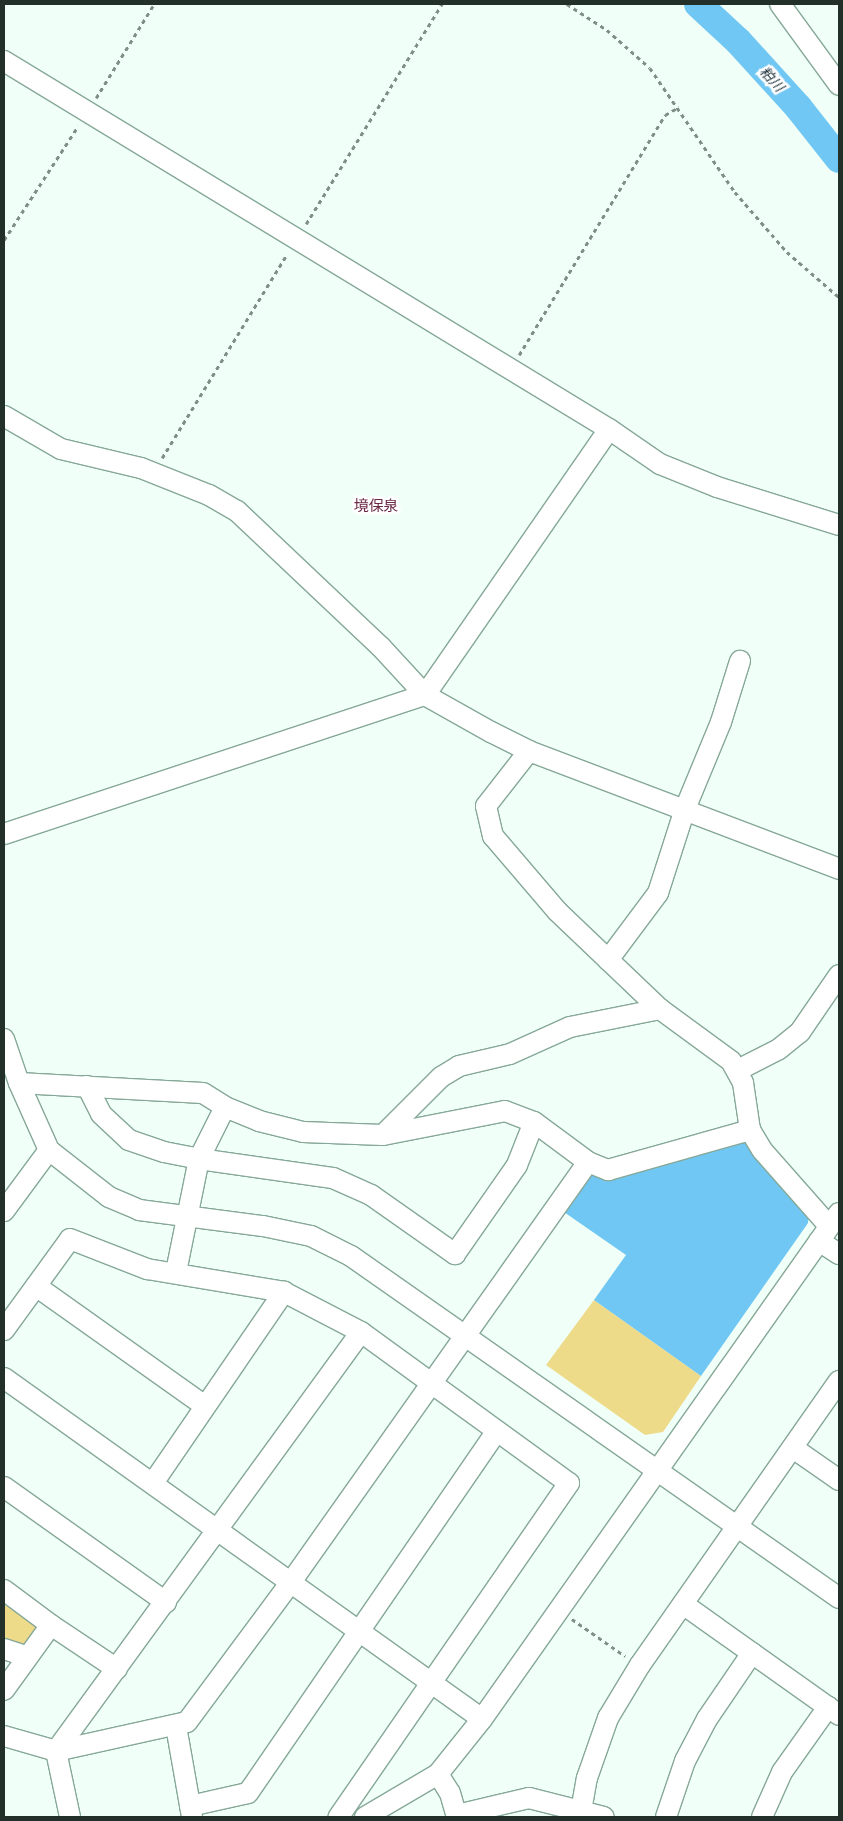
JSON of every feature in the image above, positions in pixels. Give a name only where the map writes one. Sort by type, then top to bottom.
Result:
[{"type":"street","points":[[780,4],[839,85]]},
{"type":"street","points":[[4,61],[609,429],[660,464],[717,487],[839,525]]},
{"type":"street","points":[[4,416],[61,449],[154,473],[209,495],[237,511],[380,646],[426,695],[529,751],[839,869]]},
{"type":"street","points":[[4,834],[426,695],[609,429]]},
{"type":"street","points":[[608,960],[658,893],[685,809],[721,722],[740,661]]},
{"type":"street","points":[[529,751],[486,806],[493,836],[557,911],[608,960],[660,1009],[731,1061],[738,1070],[750,1130],[762,1150],[829,1227],[839,1254]]},
{"type":"street","points":[[738,1070],[779,1049],[800,1032],[839,975]]},
{"type":"street","points":[[383,1135],[441,1077],[458,1066],[510,1054],[570,1028],[660,1009]]},
{"type":"street","points":[[4,1038],[19,1083],[49,1150],[109,1197],[139,1210],[263,1226],[311,1236],[351,1256],[464,1333],[656,1471],[839,1598]]},
{"type":"street","points":[[19,1083],[202,1093],[225,1107],[259,1120],[303,1132],[383,1135],[504,1112],[534,1122],[588,1162],[608,1170],[750,1130]]},
{"type":"street","points":[[86,1086],[101,1114],[129,1140],[164,1152],[199,1159],[333,1178],[371,1195],[455,1254],[517,1165],[534,1122]]},
{"type":"street","points":[[176,1272],[199,1159],[225,1107]]},
{"type":"street","points":[[4,1211],[49,1150]]},
{"type":"street","points":[[4,1736],[56,1751],[176,1726],[187,1722],[291,1582],[464,1333],[588,1162]]},
{"type":"street","points":[[365,1817],[438,1774],[482,1719],[829,1227]]},
{"type":"street","points":[[4,1330],[70,1240],[147,1269],[176,1272],[284,1292],[361,1332],[569,1483],[339,1817]]},
{"type":"street","points":[[36,1286],[205,1406]]},
{"type":"street","points":[[153,1483],[284,1292]]},
{"type":"street","points":[[70,1817],[56,1751],[219,1530],[361,1332]]},
{"type":"street","points":[[4,1378],[482,1719]]},
{"type":"street","points":[[580,1815],[587,1778],[608,1718],[640,1665],[839,1381]]},
{"type":"street","points":[[176,1726],[191,1811],[248,1793],[497,1431]]},
{"type":"street","points":[[793,1448],[839,1480]]},
{"type":"street","points":[[4,1487],[166,1602]]},
{"type":"street","points":[[4,1590],[51,1625],[117,1669]]},
{"type":"street","points":[[682,1604],[834,1710],[782,1772],[762,1817]]},
{"type":"street","points":[[4,1690],[51,1625]]},
{"type":"street","points":[[4,1648],[28,1657]]},
{"type":"street","points":[[666,1817],[685,1761],[707,1719],[752,1653]]},
{"type":"street","points":[[438,1774],[450,1793],[457,1816],[529,1798],[580,1815],[604,1817]]},
{"type":"path","points":[[154,473],[442,4]]},
{"type":"path","points":[[568,4],[583,12],[630,49],[650,68],[679,107],[735,192],[787,252],[839,297]]},
{"type":"path","points":[[511,369],[665,115],[679,107]]},
{"type":"path","points":[[558,1610],[640,1665]]},
{"type":"shaded area","points":[[594,1300],[701,1376],[663,1432],[645,1435],[546,1365]]},
{"type":"shaded area","points":[[4,1598],[38,1627],[29,1644],[20,1647],[4,1642]]},
{"type":"water","points":[[737,1142],[749,1142],[809,1212],[808,1223],[701,1376],[594,1300],[626,1255],[561,1210],[586,1176]]},
{"type":"waterway","name":"粕川","points":[[698,4],[738,41],[798,107],[839,159]]},
{"type":"district","name":"境保泉","points":[[376,506]]}]
